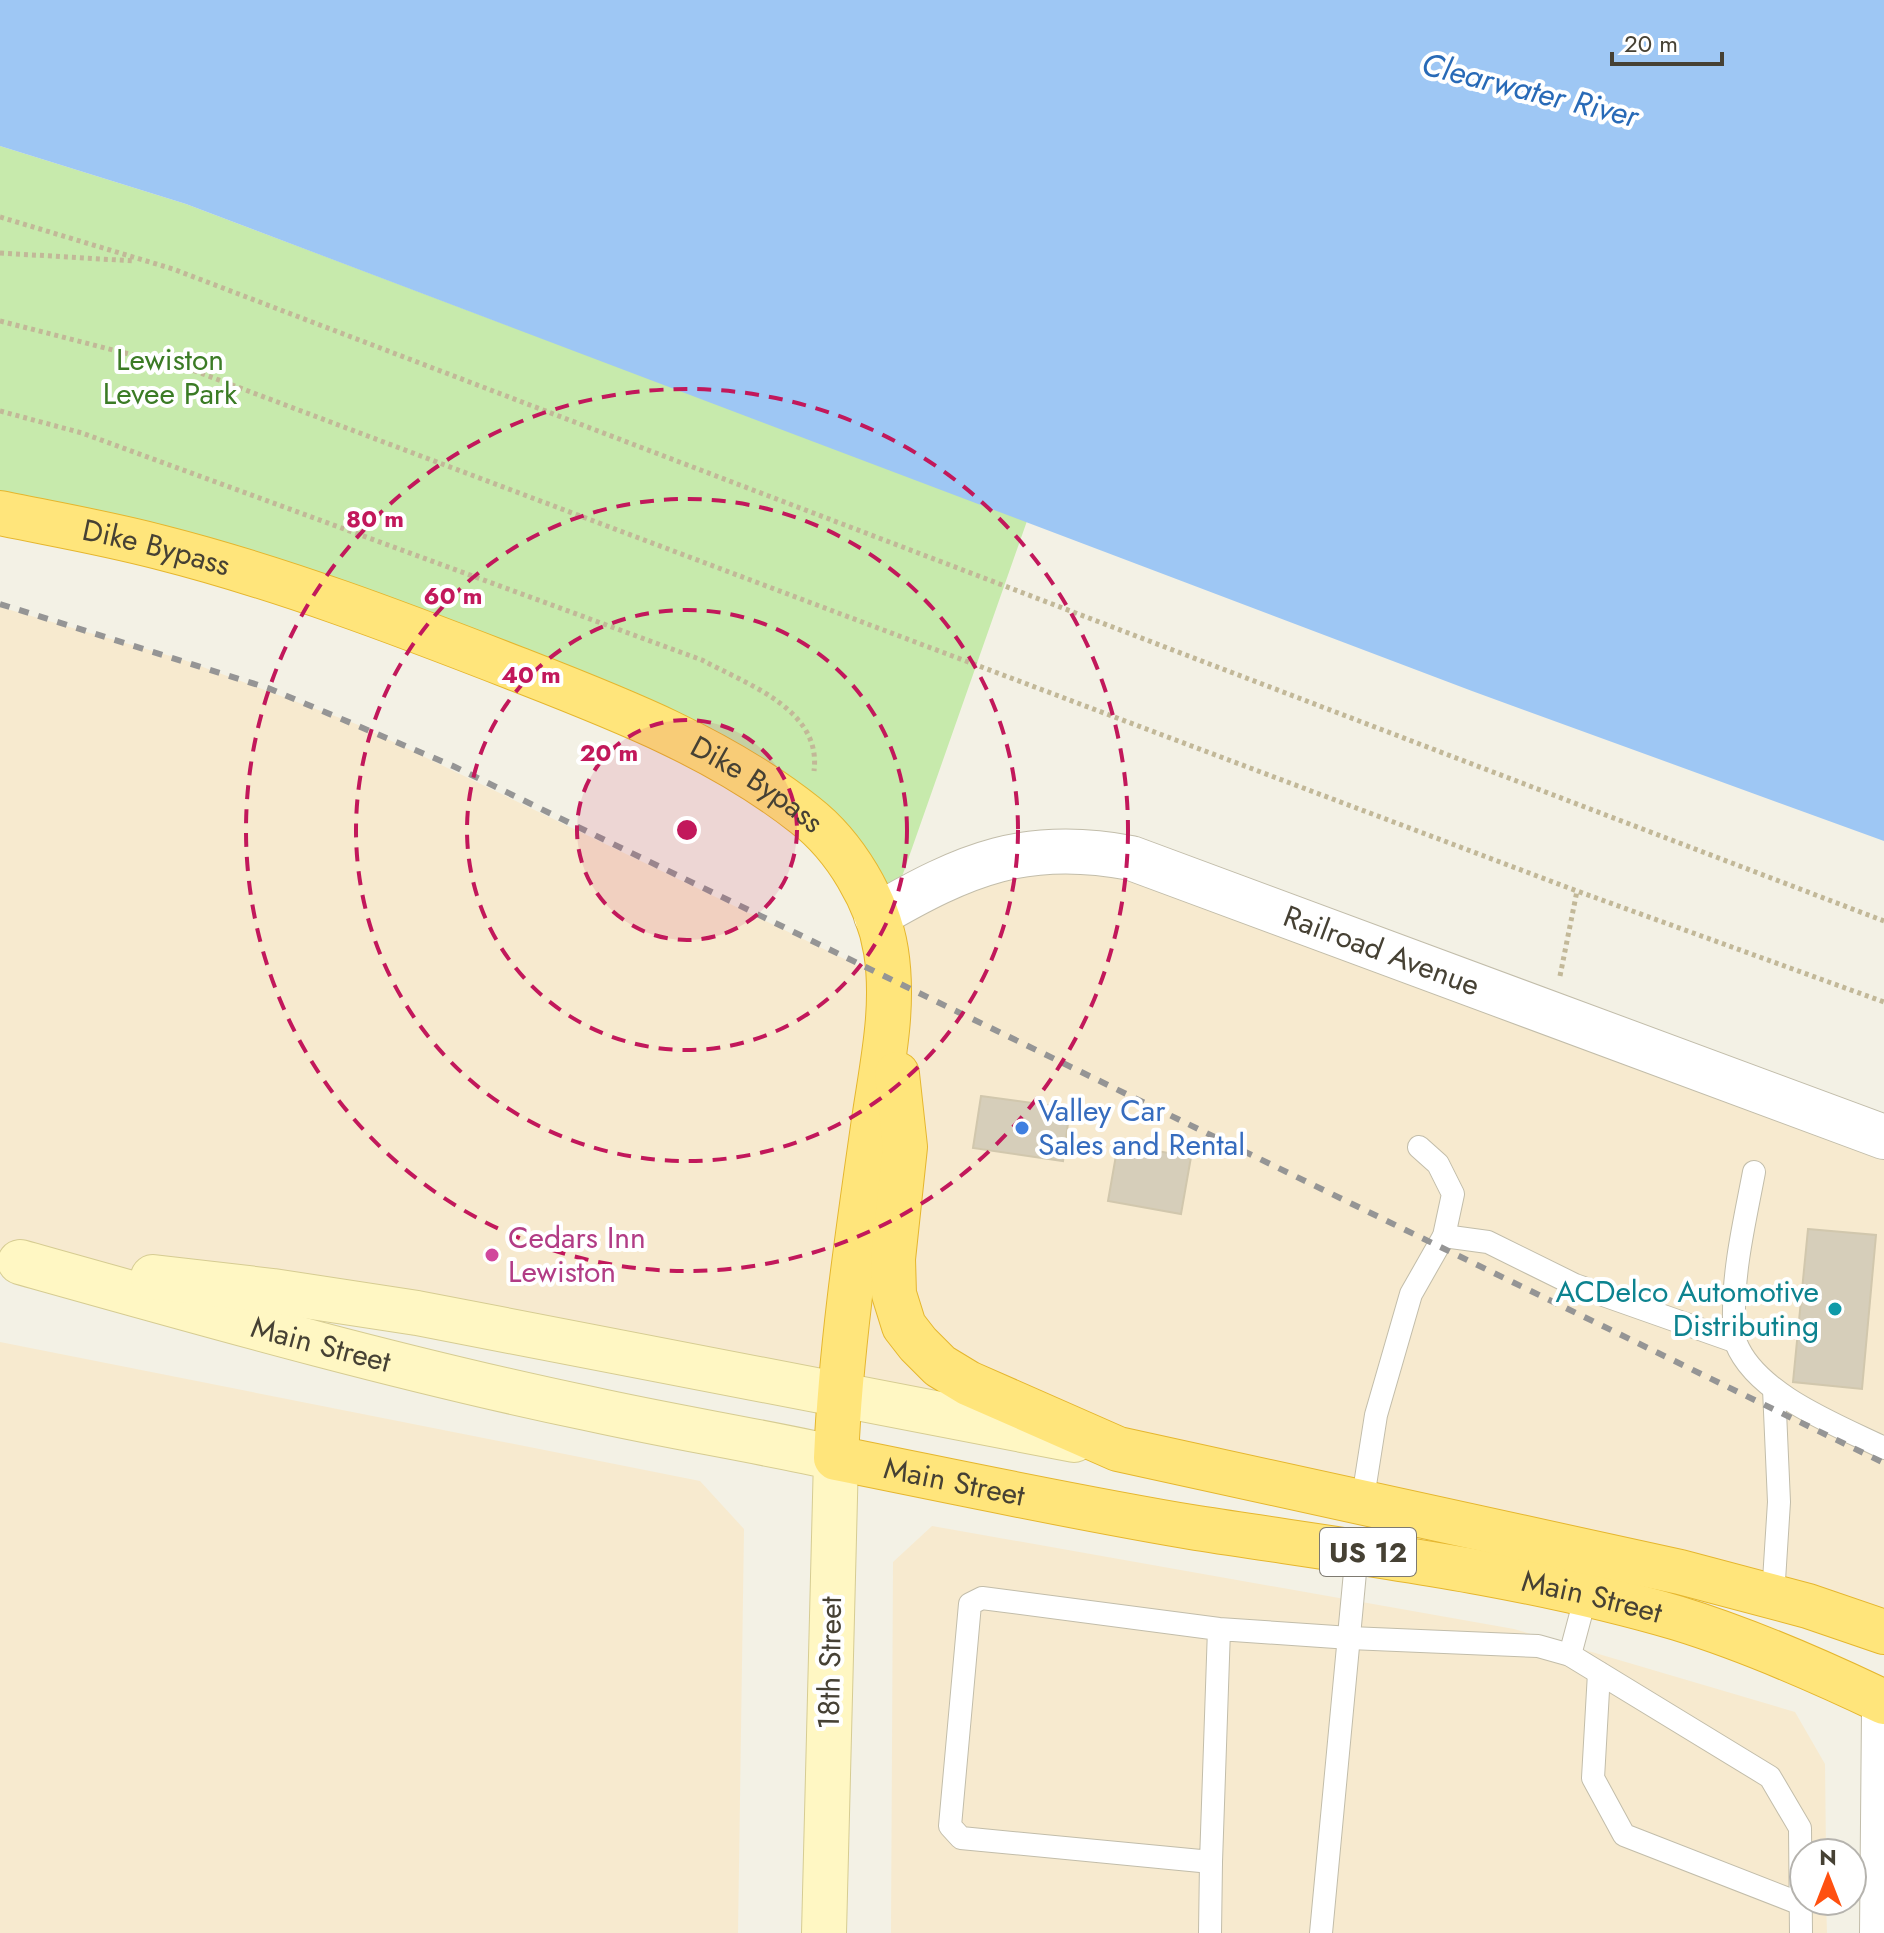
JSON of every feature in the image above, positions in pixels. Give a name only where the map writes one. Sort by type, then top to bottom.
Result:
[{"type":"highway","name":"Dike Bypass","points":[[0,513],[158,547],[264,577],[376,614],[593,698],[678,735],[731,764],[805,815],[824,832],[861,883],[876,916],[888,964],[888,1020],[839,1393]]},
{"type":"highway","name":"US 12","points":[[888,1020],[905,1147],[893,1259],[894,1294],[904,1326],[940,1366],[968,1383],[1118,1449]]},
{"type":"highway","name":"18th Street","points":[[836,1458],[839,1393]]},
{"type":"highway","name":"Main Street","points":[[1118,1449],[1680,1572],[1773,1596],[1884,1632]]},
{"type":"highway","name":"Main Street","points":[[836,1458],[1153,1520],[1491,1573],[1586,1595],[1679,1619],[1775,1652],[1884,1702]]},
{"type":"main road","name":"Main Street","points":[[10,1260],[273,1291],[417,1313],[1118,1449]]},
{"type":"main road","name":"Main Street","points":[[10,1260],[265,1331],[385,1360],[591,1409],[836,1458]]},
{"type":"main road","name":"18th Street","points":[[824,1933],[836,1458]]},
{"type":"street","name":"Railroad Avenue","points":[[876,916],[928,887],[1002,857],[1068,850],[1131,858],[1884,1137]]},
{"type":"street","points":[[1882,1933],[1884,1713]]},
{"type":"lane","points":[[1362,1504],[1376,1415],[1411,1294],[1444,1236],[1453,1194],[1438,1164],[1419,1147]]},
{"type":"lane","points":[[1754,1172],[1738,1257],[1734,1341],[1751,1370],[1774,1389],[1884,1448]]},
{"type":"lane","points":[[1444,1236],[1488,1242],[1575,1285],[1734,1341]]},
{"type":"lane","points":[[1773,1596],[1779,1502],[1774,1389]]},
{"type":"lane","points":[[1321,1933],[1357,1551]]},
{"type":"lane","points":[[1570,1655],[1586,1595]]},
{"type":"lane","points":[[1211,1862],[961,1838],[950,1826],[970,1604],[982,1598],[1219,1629],[1538,1646],[1570,1655],[1770,1777],[1800,1828],[1800,1837]]},
{"type":"lane","points":[[1210,1933],[1219,1629]]},
{"type":"lane","points":[[1599,1673],[1593,1778],[1624,1835],[1788,1899]]},
{"type":"path","points":[[0,217],[187,274],[1884,921]]},
{"type":"path","points":[[0,253],[147,261]]},
{"type":"path","points":[[0,321],[195,371],[1577,891],[1884,1002]]},
{"type":"path","points":[[0,411],[82,433],[702,660],[782,703],[812,736],[814,772]]},
{"type":"path","points":[[1552,1015],[1577,891]]},
{"type":"shaded area","points":[[0,607],[184,660],[356,724],[888,980],[876,916],[1068,850],[1884,1139],[1884,1632],[1469,1528],[0,1258]]},
{"type":"shaded area","points":[[0,1342],[700,1481],[744,1529],[738,1933],[0,1933]]},
{"type":"shaded area","points":[[932,1526],[1514,1629],[1795,1712],[1825,1764],[1826,1837],[1788,1837],[1788,1917],[1826,1917],[1827,1933],[891,1933],[893,1562]]},
{"type":"green space","name":"Lewiston Levee Park","points":[[0,146],[186,204],[1027,521],[891,908],[678,735],[0,513]]},
{"type":"water","name":"Clearwater River","points":[[0,0],[1884,0],[1884,841],[1472,691],[186,204],[0,146]]},
{"type":"building","name":"Valley Car Sales and Rental","points":[[981,1096],[1070,1108],[1063,1161],[973,1148]]},
{"type":"building","points":[[1118,1144],[1191,1157],[1181,1214],[1108,1201]]},
{"type":"building","name":"ACDelco Automotive Distributing","points":[[1808,1229],[1876,1235],[1862,1389],[1793,1382]]},
{"type":"railway","points":[[0,604],[268,688],[453,766],[1884,1463]]},
{"type":"place","name":"Valley Car Sales and Rental","points":[[1022,1128]]},
{"type":"place","name":"Cedars Inn Lewiston","points":[[492,1255]]},
{"type":"place","name":"ACDelco Automotive Distributing","points":[[1835,1309]]}]
